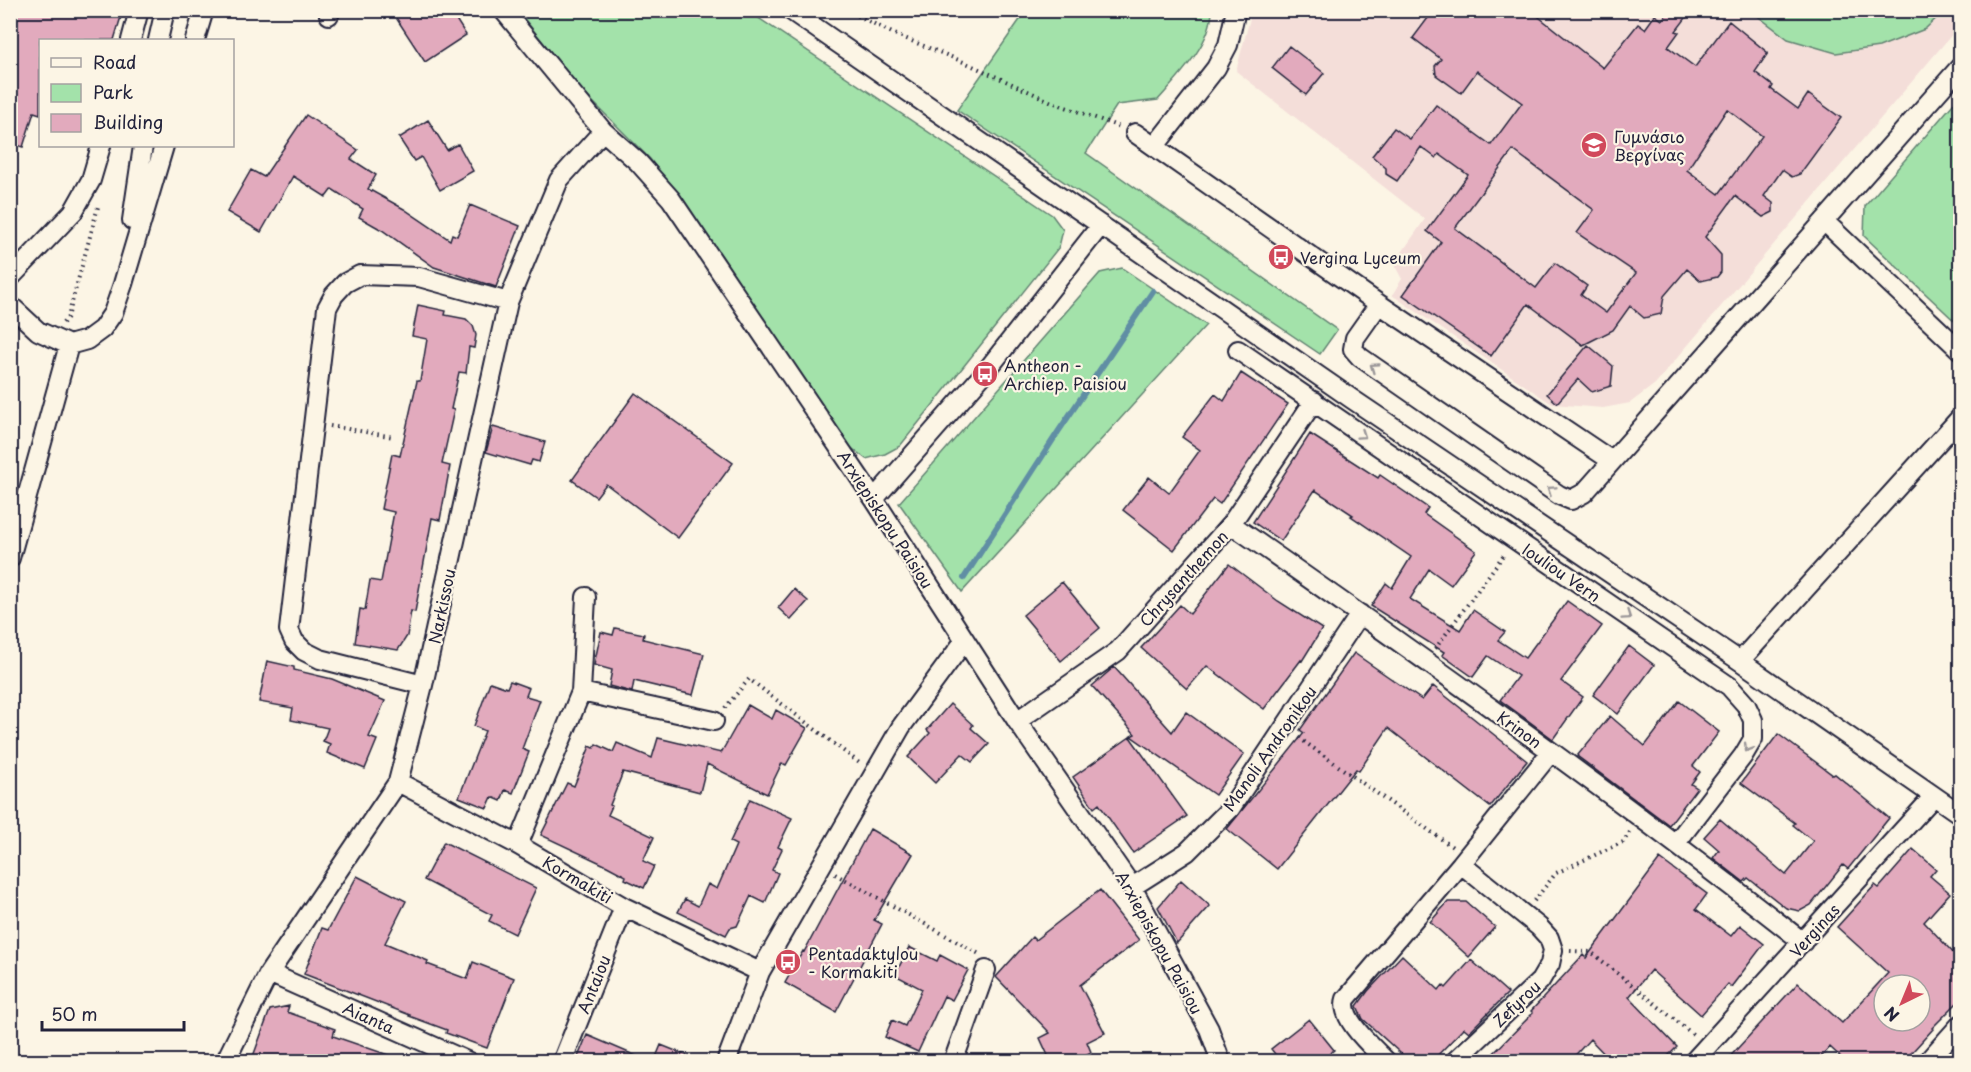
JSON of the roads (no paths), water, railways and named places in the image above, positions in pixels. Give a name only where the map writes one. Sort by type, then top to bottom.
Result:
[{"type":"street","points":[[131,39],[139,10]]},
{"type":"street","points":[[158,39],[165,10]]},
{"type":"street","points":[[195,39],[204,10]]},
{"type":"street","name":"Arxiepiskopu Paisiou","points":[[503,10],[603,131],[638,162],[672,199],[873,499],[1017,721],[1132,887],[1209,1029],[1221,1062]]},
{"type":"street","points":[[790,10],[1352,399],[1740,661],[1960,814]]},
{"type":"street","points":[[1155,146],[1216,68],[1228,45],[1236,10]]},
{"type":"street","points":[[1379,303],[1355,338],[1353,349],[1360,357],[1549,489],[1571,500],[1584,493],[1960,67]]},
{"type":"street","name":"Narkissou","points":[[225,1062],[269,973],[398,782],[423,685],[508,302],[559,180],[603,131]]},
{"type":"street","points":[[1135,133],[1379,303],[1612,461]]},
{"type":"street","points":[[10,278],[73,212],[91,180],[101,147]]},
{"type":"street","points":[[123,284],[143,147]]},
{"type":"street","points":[[10,305],[38,331],[61,342],[87,340],[102,329],[113,313],[123,284],[164,147]]},
{"type":"street","points":[[1824,221],[1960,350]]},
{"type":"street","points":[[873,499],[987,370],[1101,225]]},
{"type":"street","points":[[423,685],[320,659],[304,651],[294,641],[288,630],[327,308],[334,295],[345,283],[360,275],[419,277],[508,302]]},
{"type":"street","points":[[10,558],[61,342]]},
{"type":"street","name":"Iouliou Vern","points":[[1239,350],[1729,686],[1746,705],[1753,720],[1754,739],[1676,843]]},
{"type":"street","name":"Chrysanthemon","points":[[1017,721],[1118,651],[1231,524],[1314,401]]},
{"type":"street","points":[[1740,661],[1960,418]]},
{"type":"street","name":"Krinon","points":[[1231,524],[1426,661],[1642,818],[1803,942]]},
{"type":"street","points":[[518,845],[581,692],[586,597]]},
{"type":"street","name":"Manoli Andronikou","points":[[1132,887],[1187,852],[1230,809],[1360,614]]},
{"type":"street","points":[[726,1062],[760,972],[901,727],[965,640]]},
{"type":"street","points":[[581,692],[714,721]]},
{"type":"street","points":[[1387,1062],[1349,1020],[1344,1005],[1346,999],[1464,861],[1551,752]]},
{"type":"street","name":"Kormakiti","points":[[398,782],[518,845],[624,907],[760,972]]},
{"type":"street","name":"Verginas","points":[[1699,1057],[1934,796]]},
{"type":"street","name":"Zefyrou","points":[[1454,1062],[1539,981],[1550,964],[1553,950],[1549,938],[1464,861]]},
{"type":"street","name":"Antaiou","points":[[562,1062],[624,907]]},
{"type":"street","points":[[953,1062],[986,970]]},
{"type":"street","name":"Aianta","points":[[269,973],[470,1062]]},
{"type":"street","points":[[1938,1058],[1960,1025]]},
{"type":"waterway","points":[[964,578],[1153,291]]},
{"type":"place","name":"Γυμνάσιο Βεργίνας","points":[[1594,145]]},
{"type":"place","name":"Vergina Lyceum","points":[[1281,257]]},
{"type":"place","name":"Antheon - Archiep. Paisiou","points":[[985,374]]},
{"type":"place","name":"Pentadaktylou - Kormakiti","points":[[788,962]]}]
